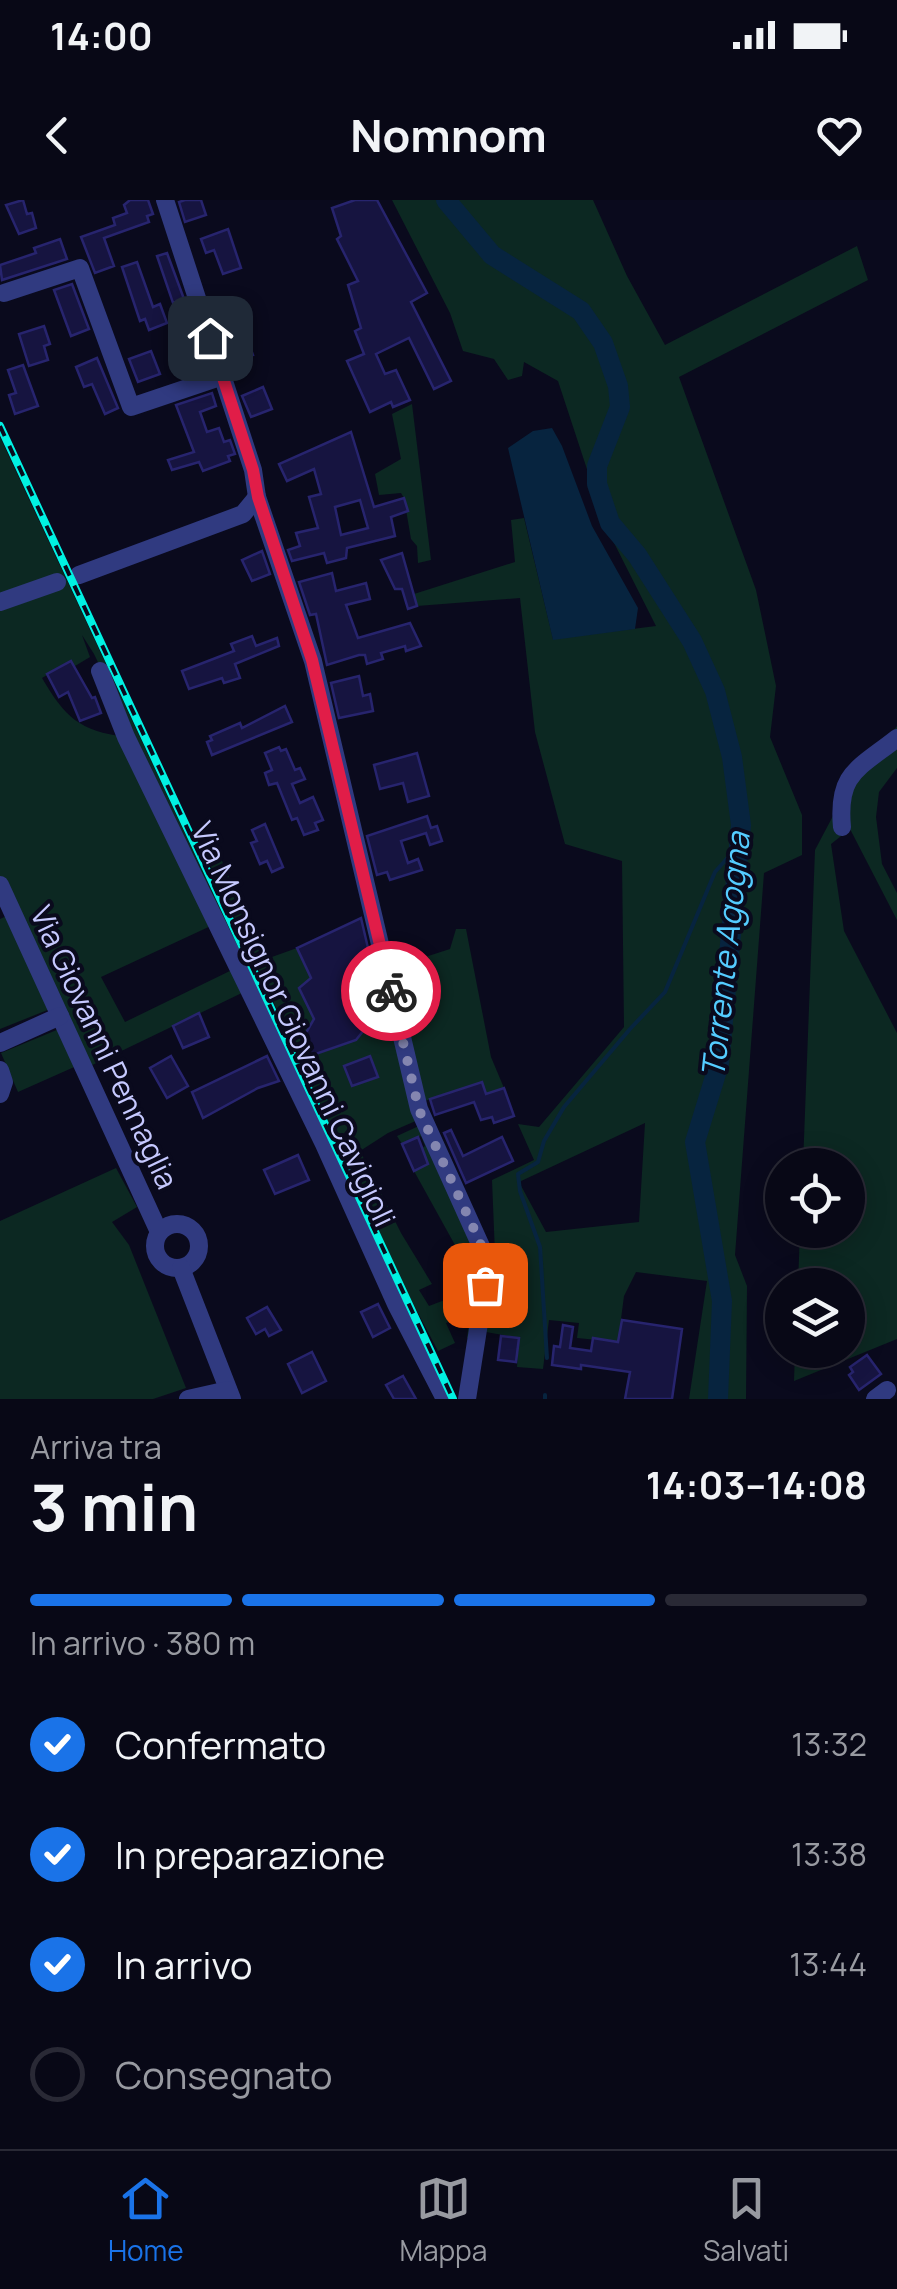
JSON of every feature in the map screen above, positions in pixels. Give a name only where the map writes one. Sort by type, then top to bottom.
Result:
[{"type":"street","points":[[165,200],[312,660],[419,1110],[484,1253],[482,1313],[466,1399]]},
{"type":"street","points":[[4,293],[80,268],[131,407],[223,376]]},
{"type":"street","points":[[79,575],[243,514],[258,497]]},
{"type":"street","points":[[0,602],[54,583]]},
{"type":"street","name":"Via Monsignor Giovanni Cavigioli","points":[[100,671],[126,736],[241,980],[445,1399]]},
{"type":"street","points":[[842,827],[839,798],[848,776],[897,738]]},
{"type":"street","name":"Via Giovanni Pennaglia","points":[[0,884],[5,908],[60,1016],[160,1232]]},
{"type":"street","points":[[0,1043],[60,1016]]},
{"type":"street","points":[[0,1070],[4,1082],[0,1094]]},
{"type":"street","points":[[182,1224],[196,1234],[199,1242],[195,1258],[182,1268],[172,1268],[158,1258],[156,1240],[160,1232],[182,1224]]},
{"type":"street","points":[[182,1268],[230,1394],[188,1399]]},
{"type":"green space","points":[[392,200],[593,200],[627,276],[665,345],[857,246],[868,280],[679,377],[756,590],[776,686],[770,737],[802,815],[802,855],[764,873],[735,1255],[747,1286],[746,1399],[689,1399],[707,1281],[636,1272],[624,1296],[618,1342],[577,1338],[579,1323],[549,1320],[543,1369],[517,1367],[519,1338],[486,1332],[495,1290],[495,1260],[513,1254],[509,1243],[495,1254],[492,1180],[534,1160],[518,1124],[539,1127],[624,1027],[622,861],[565,844],[535,732],[520,598],[417,606],[414,594],[515,562],[511,520],[524,518],[553,639],[656,626],[606,527],[558,381],[524,362],[522,376],[508,380],[494,359],[463,351],[450,313]],"holes":[[[645,1123],[639,1222],[546,1232],[519,1182]]]},
{"type":"green space","points":[[412,404],[431,560],[418,563],[404,498],[401,493],[379,495],[375,474],[401,459],[392,414]]},
{"type":"green space","points":[[0,437],[287,1052],[82,635],[90,657],[75,666],[71,661],[42,678],[75,720],[96,731],[126,737],[215,924],[101,977],[125,1022],[236,968],[246,991],[84,1069],[81,1064],[18,1092],[1,1053],[64,1027],[55,1007],[0,1029],[0,919],[13,913],[0,899]]},
{"type":"green space","points":[[897,726],[897,768],[879,792],[876,817],[882,864],[897,893],[897,920],[850,829],[831,844],[844,931],[897,1033],[897,1339],[865,1352],[865,1268],[799,1268],[799,1248],[865,1248],[865,1148],[804,1148],[815,850],[843,797]]},
{"type":"green space","points":[[212,838],[261,950],[269,958],[297,948],[311,978],[300,988],[314,1019],[303,1038],[310,1055],[356,1040],[364,1030],[393,1018],[418,1120],[360,1151],[432,1284],[419,1290],[429,1306],[442,1301],[475,1306],[470,1339],[470,1313],[446,1323],[455,1343],[438,1351],[408,1294],[200,843]]},
{"type":"green space","points":[[456,929],[466,929],[491,1057],[504,1088],[486,1094],[481,1082],[425,1101],[394,967],[450,949]]},
{"type":"green space","points":[[421,1125],[475,1247],[479,1273],[471,1274],[414,1171],[425,1146],[421,1136],[402,1144],[397,1136]]},
{"type":"green space","points":[[116,1168],[137,1207],[112,1222],[129,1245],[186,1388],[153,1399],[0,1399],[0,1221]]},
{"type":"green space","points":[[794,1368],[826,1368],[794,1381]]},
{"type":"water","points":[[552,428],[592,526],[638,608],[635,629],[553,640],[508,448],[533,431]]},
{"type":"building","points":[[23,200],[36,228],[19,234],[6,205]]},
{"type":"building","points":[[130,200],[148,200],[153,214],[147,216],[149,222],[104,238],[114,266],[95,273],[81,237],[115,225],[113,218],[127,213],[124,205]]},
{"type":"building","points":[[201,200],[206,215],[185,222],[179,202]]},
{"type":"building","points":[[355,200],[377,200],[427,293],[411,302],[451,381],[434,389],[409,338],[376,354],[385,374],[396,370],[410,400],[393,407],[391,402],[370,412],[347,361],[364,354],[355,331],[361,328],[348,285],[358,281],[337,239],[341,236],[332,208]]},
{"type":"building","points":[[228,229],[241,268],[223,274],[214,250],[206,253],[201,239]]},
{"type":"building","points":[[60,239],[67,259],[2,280],[0,265],[36,253],[34,248]]},
{"type":"building","points":[[167,253],[184,299],[173,303],[157,256]]},
{"type":"building","points":[[137,262],[153,307],[160,304],[167,323],[149,330],[145,319],[140,321],[122,267]]},
{"type":"building","points":[[72,284],[89,329],[71,336],[54,290]]},
{"type":"building","points":[[44,326],[50,344],[44,346],[48,360],[29,366],[19,334]]},
{"type":"building","points":[[245,333],[253,355],[231,363],[224,340]]},
{"type":"building","points":[[151,351],[160,374],[138,382],[129,359]]},
{"type":"building","points":[[202,353],[207,368],[184,376],[179,360]]},
{"type":"building","points":[[97,358],[118,408],[105,414],[92,384],[84,387],[76,367]]},
{"type":"building","points":[[23,365],[38,406],[15,414],[9,395],[16,393],[8,370]]},
{"type":"building","points":[[263,387],[272,409],[251,417],[242,396]]},
{"type":"building","points":[[212,393],[216,406],[200,412],[207,432],[219,428],[224,442],[230,440],[235,454],[228,456],[230,461],[203,471],[199,462],[172,470],[168,460],[194,452],[176,405]]},
{"type":"building","points":[[351,432],[374,507],[404,498],[408,511],[391,517],[395,536],[347,548],[346,558],[327,563],[324,553],[292,561],[288,550],[300,546],[296,533],[318,528],[309,497],[321,494],[314,469],[287,481],[279,464]],"holes":[[[360,500],[368,528],[341,535],[335,507]]]},
{"type":"building","points":[[262,551],[270,574],[252,581],[242,560]]},
{"type":"building","points":[[402,553],[417,606],[408,609],[402,589],[395,589],[381,560]]},
{"type":"building","points":[[332,573],[336,591],[366,583],[370,599],[346,605],[358,638],[410,623],[421,646],[381,653],[383,659],[367,664],[365,655],[359,655],[327,665],[316,614],[310,615],[299,582]]},
{"type":"building","points":[[252,636],[256,646],[277,638],[279,646],[235,664],[240,678],[224,683],[222,678],[189,689],[182,671],[234,651],[231,644]]},
{"type":"building","points":[[71,661],[101,713],[80,721],[68,692],[59,697],[47,674]]},
{"type":"building","points":[[359,676],[363,696],[370,694],[373,711],[339,718],[331,683]]},
{"type":"building","points":[[285,706],[292,722],[212,755],[207,742],[212,740],[210,736],[240,723],[242,728]]},
{"type":"building","points":[[279,747],[281,751],[286,749],[295,770],[300,768],[305,779],[292,784],[300,803],[313,797],[323,820],[315,823],[318,830],[304,835],[297,818],[292,820],[277,783],[269,785],[265,773],[272,770],[265,753]]},
{"type":"building","points":[[417,753],[429,796],[408,802],[403,783],[380,789],[374,765]]},
{"type":"building","points":[[427,816],[431,828],[437,826],[442,841],[430,845],[426,833],[401,841],[408,863],[418,859],[422,870],[390,880],[387,872],[377,875],[367,836]]},
{"type":"building","points":[[265,824],[283,867],[272,872],[267,861],[260,864],[251,843],[257,841],[252,830]]},
{"type":"building","points":[[361,918],[385,1021],[364,1030],[356,1040],[310,1056],[303,1038],[314,1019],[299,988],[311,978],[297,948]]},
{"type":"building","points":[[199,1013],[209,1037],[183,1048],[173,1026]]},
{"type":"building","points":[[171,1056],[188,1086],[167,1098],[150,1068]]},
{"type":"building","points":[[267,1056],[279,1081],[203,1118],[192,1092]]},
{"type":"building","points":[[370,1056],[378,1077],[352,1086],[344,1066]]},
{"type":"building","points":[[482,1082],[486,1094],[504,1088],[514,1116],[494,1123],[492,1117],[481,1120],[474,1102],[435,1115],[430,1099]]},
{"type":"building","points":[[451,1130],[463,1156],[502,1137],[513,1161],[466,1183],[444,1133]]},
{"type":"building","points":[[418,1137],[428,1164],[414,1171],[402,1144]]},
{"type":"building","points":[[298,1155],[309,1180],[275,1194],[264,1170]]},
{"type":"building","points":[[453,1282],[472,1283],[469,1304],[451,1303]]},
{"type":"building","points":[[378,1304],[390,1328],[373,1337],[361,1312]]},
{"type":"building","points":[[267,1307],[281,1330],[269,1336],[265,1329],[256,1334],[247,1318]]},
{"type":"building","points":[[622,1320],[682,1329],[672,1399],[625,1399],[630,1372],[552,1365],[554,1346],[560,1347],[563,1325],[573,1327],[570,1348],[591,1351],[593,1338],[618,1342]]},
{"type":"building","points":[[501,1336],[519,1338],[516,1362],[498,1360]]},
{"type":"building","points":[[312,1352],[326,1381],[302,1393],[288,1364]]},
{"type":"building","points":[[865,1356],[881,1374],[859,1390],[849,1375],[853,1372],[851,1368],[865,1368]]},
{"type":"building","points":[[403,1376],[416,1399],[394,1399],[386,1385]]},
{"type":"waterway","name":"Torrente Agogna","points":[[446,200],[492,255],[581,311],[603,343],[618,386],[620,407],[597,466],[597,484],[610,523],[637,555],[692,641],[715,691],[732,757],[741,825],[719,1064],[695,1142],[722,1301],[718,1399]]},
{"type":"waterway","points":[[547,1358],[540,1247],[518,1174],[538,1162],[544,1141],[564,1107],[665,992],[715,872],[739,845]]},
{"type":"railway","points":[[0,426],[453,1399]]},
{"type":"way so far","points":[[391,991],[419,1110],[484,1253],[485,1285]]},
{"type":"route","points":[[210,338],[312,660],[391,991]]}]
